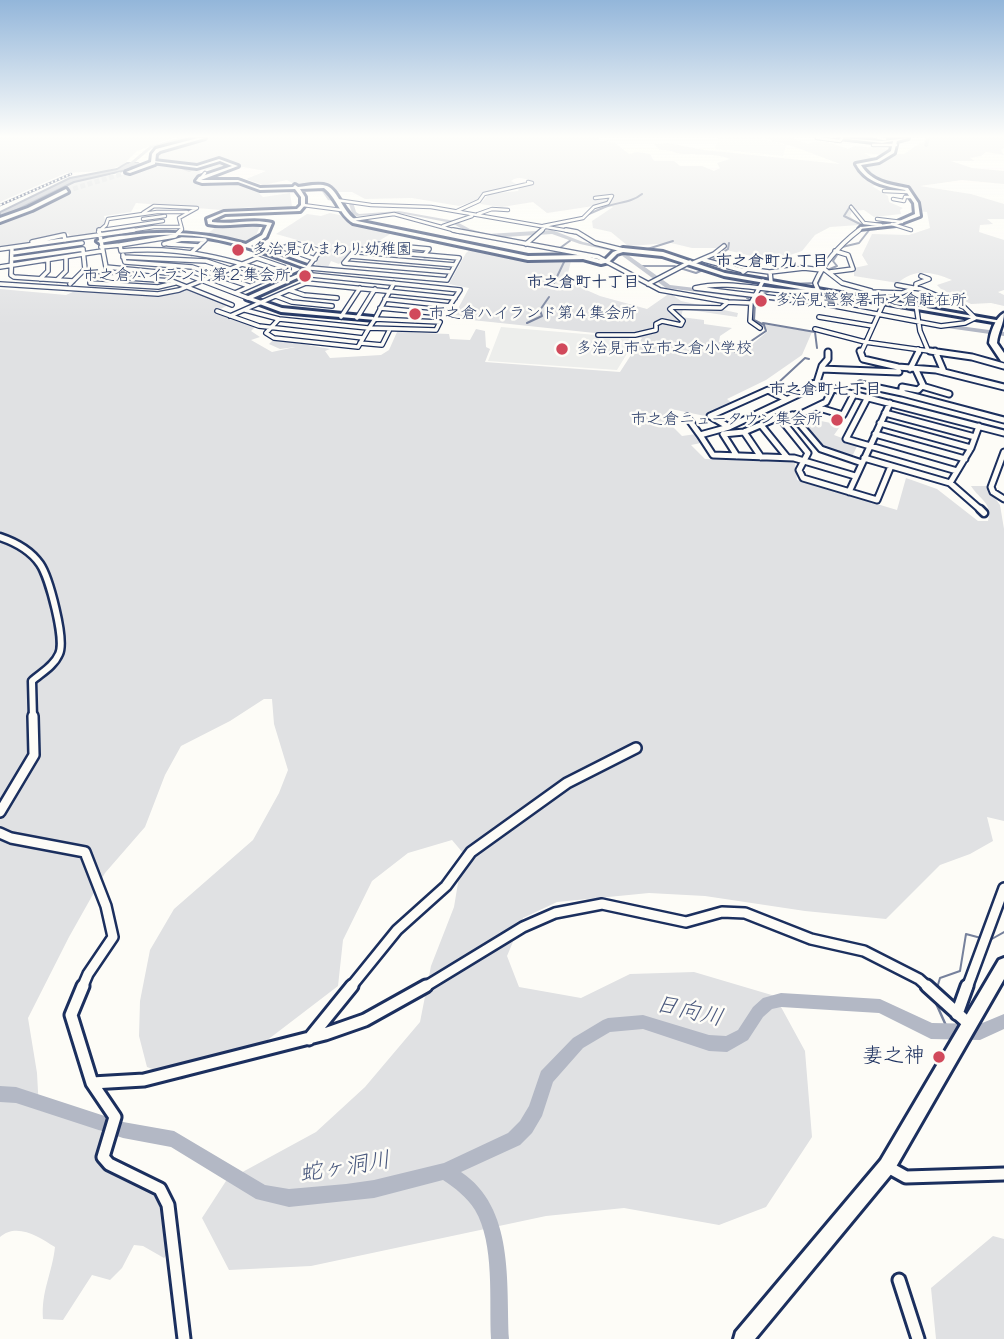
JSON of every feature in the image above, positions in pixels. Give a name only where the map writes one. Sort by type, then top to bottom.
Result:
[{"type":"highway","points":[[1002,318],[993,343],[1004,359]]},
{"type":"main road","points":[[0,220],[47,200]]},
{"type":"street","points":[[303,200],[303,205]]},
{"type":"street","points":[[457,212],[479,200]]},
{"type":"street","points":[[526,244],[544,228],[583,218],[594,207],[609,200]]},
{"type":"street","points":[[816,287],[823,269],[835,251],[861,228],[892,224],[918,215],[914,200]]},
{"type":"street","points":[[336,201],[457,212],[577,232],[595,243],[620,251],[674,256],[739,277],[784,285],[872,296],[906,293],[915,288],[916,284],[929,279],[922,276]]},
{"type":"street","points":[[336,201],[341,211],[351,220],[370,227],[517,257],[583,257],[607,261],[620,251]]},
{"type":"street","points":[[246,246],[264,236],[270,224],[258,222],[219,225],[210,223],[209,219],[224,213],[289,212],[303,205],[341,211]]},
{"type":"street","points":[[395,212],[400,205]]},
{"type":"street","points":[[100,241],[120,245],[175,236],[180,230],[179,218],[197,208],[154,206],[143,211],[144,214]]},
{"type":"street","points":[[850,207],[864,223],[881,225]]},
{"type":"street","points":[[443,226],[492,209],[508,210]]},
{"type":"street","points":[[0,249],[12,253],[82,246],[164,219],[171,212]]},
{"type":"street","points":[[108,269],[100,241],[108,219],[187,212]]},
{"type":"street","points":[[351,220],[395,212],[476,236],[598,257],[660,290],[728,302],[753,300]]},
{"type":"street","points":[[107,224],[164,219]]},
{"type":"street","points":[[163,227],[164,219]]},
{"type":"street","points":[[877,219],[904,219]]},
{"type":"street","points":[[892,224],[911,230]]},
{"type":"street","points":[[0,267],[66,257],[82,246],[163,227],[246,246],[309,267],[447,280],[460,258],[356,250],[345,263],[451,272]]},
{"type":"street","points":[[144,232],[180,230]]},
{"type":"street","points":[[12,253],[38,239],[64,235],[65,240],[82,246]]},
{"type":"street","points":[[156,239],[158,244],[199,246]]},
{"type":"street","points":[[162,280],[205,240],[182,239],[164,244]]},
{"type":"street","points":[[269,254],[295,243],[320,251],[302,274],[217,311],[270,328],[363,338]]},
{"type":"street","points":[[370,251],[376,244],[429,249],[424,255]]},
{"type":"street","points":[[120,245],[125,262],[177,265],[216,274],[250,286]]},
{"type":"street","points":[[64,289],[85,269],[82,246]]},
{"type":"street","points":[[704,260],[724,246]]},
{"type":"street","points":[[283,248],[315,259]]},
{"type":"street","points":[[121,251],[140,249],[220,256],[290,279]]},
{"type":"street","points":[[830,272],[853,269],[851,257],[835,251]]},
{"type":"street","points":[[12,253],[11,275],[74,281]]},
{"type":"street","points":[[397,267],[407,254]]},
{"type":"street","points":[[350,256],[456,265]]},
{"type":"street","points":[[57,280],[66,271],[66,257]]},
{"type":"street","points":[[123,257],[185,258],[230,268],[264,280]]},
{"type":"street","points":[[0,284],[143,294],[165,293],[257,258],[289,269],[235,293]]},
{"type":"street","points":[[40,279],[48,271],[48,260]]},
{"type":"street","points":[[648,284],[692,262],[704,260],[744,271],[823,269],[842,283],[884,302],[975,317],[1002,318]]},
{"type":"street","points":[[13,286],[29,273],[29,262]]},
{"type":"street","points":[[123,270],[132,263]]},
{"type":"street","points":[[81,290],[108,269],[170,273],[201,280],[281,310],[373,320],[440,322],[436,330],[368,328],[279,319],[245,310]]},
{"type":"street","points":[[739,277],[744,271]]},
{"type":"street","points":[[769,272],[771,282]]},
{"type":"street","points":[[302,274],[460,290],[444,314],[380,308]]},
{"type":"street","points":[[99,276],[162,280],[232,304]]},
{"type":"street","points":[[325,315],[350,279]]},
{"type":"street","points":[[760,328],[750,321],[753,300],[763,281]]},
{"type":"street","points":[[90,282],[150,286],[176,283]]},
{"type":"street","points":[[230,316],[306,283],[456,298]]},
{"type":"street","points":[[279,319],[266,333],[269,337],[358,347],[394,283]]},
{"type":"street","points":[[321,296],[329,285]]},
{"type":"street","points":[[897,285],[915,288],[964,307],[975,317]]},
{"type":"street","points":[[143,294],[150,286]]},
{"type":"street","points":[[816,287],[773,290],[735,286],[695,288],[753,300],[919,324],[949,326],[965,323],[975,317]]},
{"type":"street","points":[[341,317],[360,288]]},
{"type":"street","points":[[357,318],[375,289]]},
{"type":"street","points":[[289,290],[337,298]]},
{"type":"street","points":[[275,296],[292,302],[332,306]]},
{"type":"street","points":[[915,298],[919,324],[928,350]]},
{"type":"street","points":[[385,299],[450,306]]},
{"type":"street","points":[[598,335],[645,333],[656,330],[656,324],[662,321],[681,325],[683,321],[670,309],[673,307],[722,308],[728,302]]},
{"type":"street","points":[[884,302],[861,356],[876,363],[913,370],[923,382],[922,386],[918,390],[902,387],[902,393]]},
{"type":"street","points":[[308,322],[314,314]]},
{"type":"street","points":[[819,317],[873,326]]},
{"type":"street","points":[[313,342],[328,324]]},
{"type":"street","points":[[360,343],[382,345],[390,329]]},
{"type":"street","points":[[815,329],[865,342],[972,357],[1004,366]]},
{"type":"street","points":[[995,332],[1004,336]]},
{"type":"street","points":[[913,370],[918,349]]},
{"type":"street","points":[[935,351],[944,372]]},
{"type":"street","points":[[797,394],[817,382],[828,359],[828,352]]},
{"type":"street","points":[[876,363],[878,371]]},
{"type":"street","points":[[821,369],[944,372],[1004,387]]},
{"type":"street","points":[[860,384],[1004,420]]},
{"type":"street","points":[[700,435],[729,427],[818,385],[1004,433]]},
{"type":"street","points":[[922,386],[949,394]]},
{"type":"street","points":[[737,456],[723,435],[744,432],[779,417],[801,414],[826,402],[833,388]]},
{"type":"street","points":[[729,427],[710,415],[768,390],[786,399]]},
{"type":"street","points":[[816,407],[843,415],[854,394]]},
{"type":"street","points":[[868,397],[846,439],[957,471]]},
{"type":"street","points":[[849,492],[890,403]]},
{"type":"street","points":[[885,413],[975,437]]},
{"type":"street","points":[[792,415],[821,449],[950,483],[984,513]]},
{"type":"street","points":[[687,417],[713,456],[787,457],[855,476]]},
{"type":"street","points":[[779,417],[808,453],[799,470],[803,478],[877,500],[891,466]]},
{"type":"street","points":[[880,423],[971,448]]},
{"type":"street","points":[[761,425],[787,457]]},
{"type":"street","points":[[950,483],[971,448],[979,426]]},
{"type":"street","points":[[744,432],[761,457]]},
{"type":"street","points":[[875,434],[964,459]]},
{"type":"street","points":[[1004,452],[991,487],[1004,499]]},
{"type":"street","points":[[0,537],[8,539],[25,551],[43,569],[62,641],[57,658],[32,681],[34,755],[0,812]]},
{"type":"street","points":[[308,1040],[397,930],[446,886],[471,852],[567,783],[610,764],[636,748]]},
{"type":"street","points":[[0,833],[11,838],[85,852],[92,866],[113,937],[88,974],[71,1015],[92,1083],[113,1109],[115,1117],[103,1157],[110,1164],[160,1189],[168,1205],[184,1339]]},
{"type":"street","points":[[743,1339],[887,1166],[960,1041],[983,938],[1004,888]]},
{"type":"street","points":[[92,1083],[144,1080],[308,1040],[365,1020],[523,927],[555,913],[602,904],[685,922],[722,912],[745,913],[811,939],[863,951],[919,979],[940,1001],[963,1019]]},
{"type":"street","points":[[963,1019],[1004,965]]},
{"type":"street","points":[[887,1166],[906,1177],[1004,1174]]},
{"type":"street","points":[[899,1280],[918,1339]]},
{"type":"shaded area","points":[[24,200],[36,200],[0,218],[0,212]]},
{"type":"shaded area","points":[[52,200],[291,200],[292,206],[278,209],[252,207],[221,210],[136,203],[131,212],[104,216],[106,224],[91,234],[70,237],[68,233],[0,248],[0,221]]},
{"type":"shaded area","points":[[427,200],[476,200],[459,206]]},
{"type":"shaded area","points":[[483,200],[889,200],[903,208],[900,210],[901,214],[874,217],[864,210],[852,211],[850,216],[859,225],[830,227],[815,235],[802,251],[772,261],[718,248],[692,248],[671,243],[628,246],[611,232],[593,228],[592,221],[613,207],[600,205],[547,213],[533,202],[502,207],[480,204]]},
{"type":"shaded area","points":[[992,200],[1004,204],[1004,219],[987,219],[993,224],[980,225],[979,232],[1004,240],[1004,290],[998,292],[1004,295],[1004,306],[991,303],[971,304],[937,285],[952,280],[931,273],[917,273],[898,283],[854,276],[854,268],[868,265],[862,255],[872,234],[909,235],[930,228],[927,212],[917,211],[917,202]]},
{"type":"shaded area","points":[[330,213],[392,233],[367,248],[340,246],[355,248],[339,264],[331,261],[328,267],[315,266],[321,252],[326,248],[276,234],[307,214],[321,216]]},
{"type":"shaded area","points":[[252,224],[260,226],[255,238],[249,240],[231,241],[207,234],[216,227]]},
{"type":"shaded area","points":[[471,249],[518,258],[571,261],[566,281],[600,296],[647,309],[670,293],[681,301],[738,313],[737,317],[683,309],[681,317],[732,328],[720,336],[719,342],[738,345],[738,348],[744,351],[768,331],[758,323],[812,332],[802,355],[766,380],[727,399],[732,403],[705,416],[671,409],[665,419],[682,436],[696,434],[701,443],[691,445],[705,459],[795,462],[797,480],[897,510],[906,478],[937,489],[978,521],[988,521],[989,510],[971,486],[986,486],[1000,505],[1004,529],[1004,821],[987,817],[993,841],[970,854],[940,865],[886,919],[805,911],[705,896],[649,893],[557,902],[523,918],[507,956],[519,987],[581,998],[630,974],[694,972],[775,996],[805,1051],[812,1137],[766,1207],[719,1225],[624,1208],[546,1216],[311,1266],[229,1270],[202,1218],[226,1181],[316,1132],[365,1087],[420,1022],[431,966],[454,907],[463,853],[452,840],[408,853],[372,881],[343,940],[338,986],[253,1051],[182,1080],[147,1067],[139,1036],[140,1001],[150,950],[174,909],[253,840],[279,793],[288,770],[274,724],[272,699],[264,699],[230,721],[181,746],[165,775],[145,827],[105,873],[28,1018],[37,1073],[39,1110],[97,1128],[104,1134],[101,1164],[136,1180],[155,1193],[165,1213],[170,1251],[164,1258],[143,1246],[134,1245],[122,1268],[110,1280],[92,1275],[63,1320],[43,1319],[44,1300],[55,1247],[35,1235],[21,1231],[0,1237],[0,289],[66,295],[75,291],[157,295],[187,288],[228,305],[215,312],[256,326],[251,331],[260,337],[251,340],[272,352],[295,347],[280,349],[269,344],[274,339],[330,349],[325,351],[330,358],[381,355],[389,350],[397,332],[449,334],[450,339],[470,340],[476,329],[485,331],[486,347],[490,349],[485,362],[620,372],[642,338],[453,318],[469,288],[449,284],[466,253]]},
{"type":"shaded area","name":"多治見市立市之倉小学校","points":[[501,327],[632,338],[636,345],[628,352],[617,370],[488,361]]},
{"type":"shaded area","points":[[806,412],[821,421],[841,425],[834,435],[858,444],[851,459],[821,449],[792,415]]},
{"type":"shaded area","points":[[993,1236],[1004,1239],[1004,1339],[936,1339],[931,1288]]},
{"type":"waterway","points":[[338,200],[351,203],[354,213],[358,215],[399,212],[453,222],[488,236],[552,232],[582,243],[619,251],[668,287],[812,304]]},
{"type":"waterway","points":[[553,225],[573,221],[628,200]]},
{"type":"waterway","points":[[842,247],[859,243],[870,229],[844,216],[851,205]]},
{"type":"waterway","points":[[560,248],[571,240]]},
{"type":"waterway","points":[[641,251],[673,241]]},
{"type":"waterway","points":[[712,260],[728,249],[729,243]]},
{"type":"waterway","points":[[788,284],[818,283],[823,272],[837,266],[833,261],[837,255]]},
{"type":"waterway","points":[[553,285],[565,260]]},
{"type":"waterway","points":[[640,266],[675,266]]},
{"type":"waterway","points":[[680,268],[696,273],[705,269]]},
{"type":"waterway","points":[[759,296],[780,286]]},
{"type":"waterway","points":[[527,323],[542,316],[540,310],[549,297]]},
{"type":"waterway","points":[[735,352],[766,331],[764,325],[754,320],[755,303],[747,298]]},
{"type":"waterway","points":[[907,321],[1004,334]]},
{"type":"waterway","points":[[763,323],[815,332],[817,348]]},
{"type":"waterway","points":[[792,395],[781,389],[778,383],[805,358],[809,359]]},
{"type":"waterway","points":[[990,940],[1004,932]]},
{"type":"waterway","points":[[937,988],[940,978],[960,971],[966,934],[981,938]]},
{"type":"waterway","name":"日向川","points":[[445,1171],[514,1139],[526,1127],[536,1110],[547,1077],[578,1043],[608,1025],[643,1022],[709,1043],[727,1044],[743,1035],[758,1012],[768,1003],[781,1000],[880,1006],[931,1031],[980,1032],[1004,1021]]},
{"type":"waterway","points":[[935,1001],[948,1030]]},
{"type":"waterway","name":"蛇ヶ洞川","points":[[0,1094],[16,1095],[123,1130],[174,1139],[262,1193],[289,1198],[374,1189],[445,1171]]},
{"type":"waterway","name":"蛇ヶ洞川","points":[[445,1171],[466,1185],[480,1203],[490,1223],[498,1268],[500,1339]]},
{"type":"railway","points":[[0,205],[10,200]]},
{"type":"place","name":"多治見ひまわり幼稚園","points":[[238,250]]},
{"type":"place","name":"市之倉ハイランド第２集会所","points":[[305,276]]},
{"type":"place","name":"多治見警察署市之倉駐在所","points":[[761,301]]},
{"type":"place","name":"市之倉ハイランド第４集会所","points":[[415,314]]},
{"type":"place","name":"多治見市立市之倉小学校","points":[[562,349]]},
{"type":"place","name":"市之倉ニュータウン集会所","points":[[837,420]]},
{"type":"place","name":"妻之神","points":[[939,1057]]},
{"type":"district","name":"市之倉町九丁目","points":[[772,262]]},
{"type":"district","name":"市之倉町十丁目","points":[[583,283]]},
{"type":"district","name":"市之倉町七丁目","points":[[825,390]]}]
